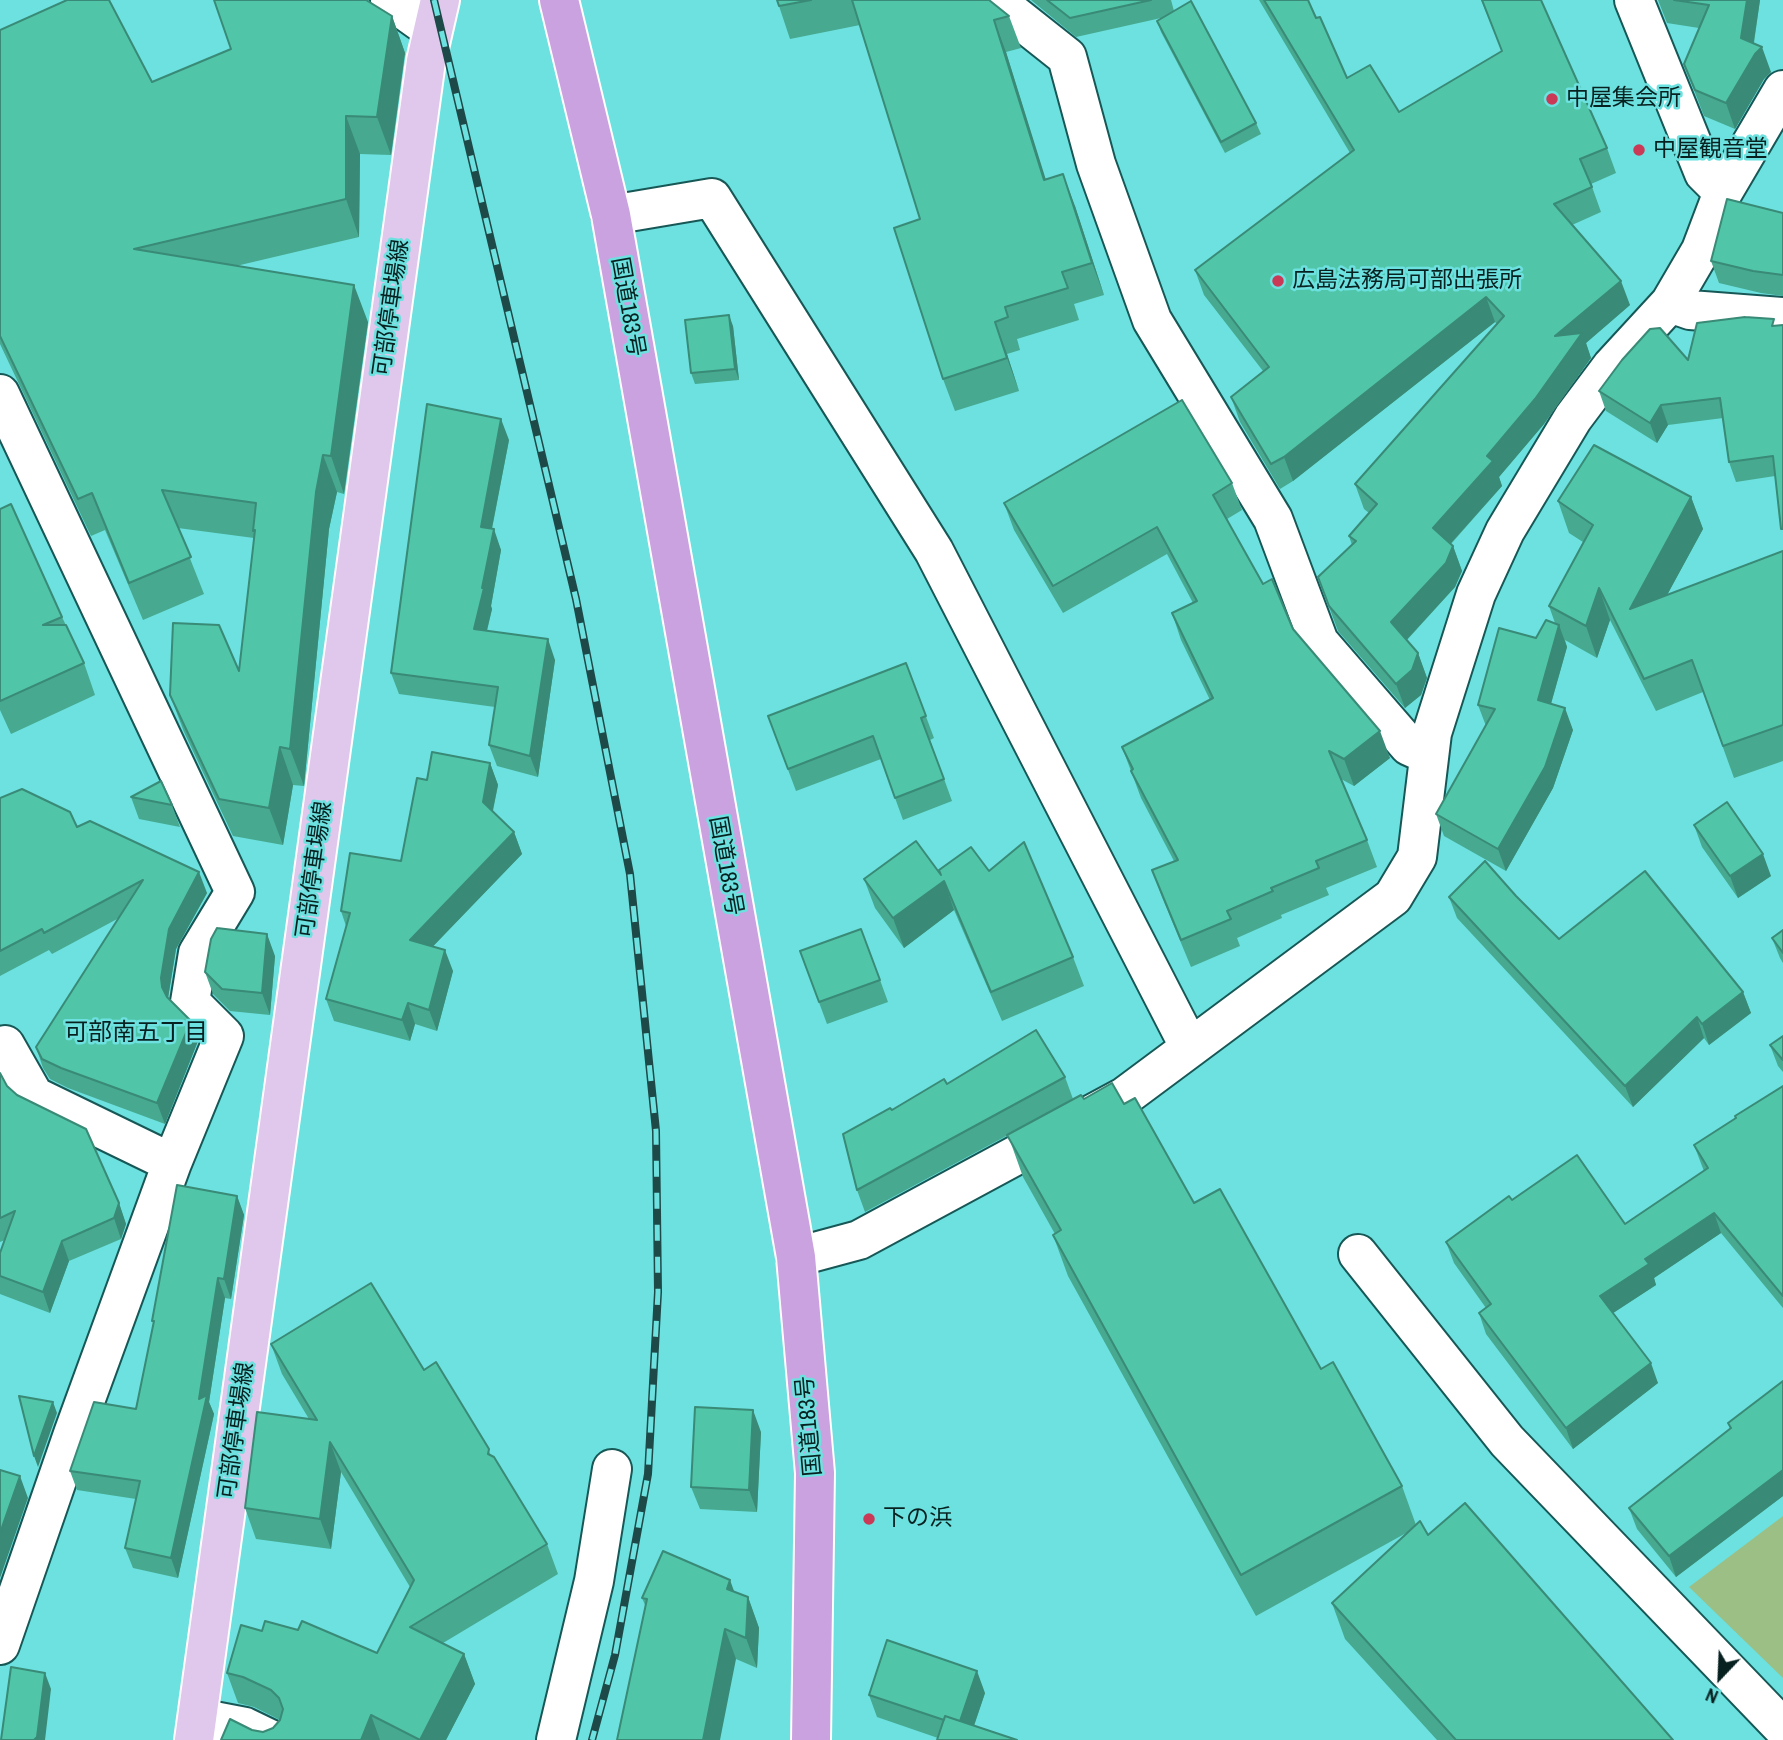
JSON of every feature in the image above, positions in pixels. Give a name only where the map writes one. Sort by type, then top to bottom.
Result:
[{"type":"highway","name":"国道183号","points":[[559,0],[611,215],[796,1257],[815,1473],[811,1740]]},
{"type":"main road","name":"可部停車場線","points":[[196,1729],[422,88],[436,15]]},
{"type":"street","points":[[390,0],[436,15]]},
{"type":"street","points":[[1003,0],[1004,6],[1067,57],[1096,163],[1152,320],[1273,519],[1318,642],[1409,746],[1429,755]]},
{"type":"street","points":[[1634,0],[1704,173],[1723,192]]},
{"type":"street","points":[[796,1257],[859,1240],[1124,1097],[1393,897],[1417,857],[1432,733],[1476,594],[1505,531],[1573,418],[1612,366],[1670,303],[1701,250],[1723,192],[1783,90]]},
{"type":"street","points":[[611,215],[712,198],[934,551],[1190,1048]]},
{"type":"street","points":[[1670,303],[1690,310],[1783,317]]},
{"type":"street","points":[[0,394],[235,892],[198,953],[190,1002],[224,1036],[172,1163],[73,1434],[0,1645]]},
{"type":"street","points":[[5,1045],[34,1096],[172,1163]]},
{"type":"street","points":[[1358,1254],[1507,1441],[1783,1728]]},
{"type":"street","points":[[556,1740],[594,1581],[612,1469]]},
{"type":"street","points":[[196,1729],[245,1727],[272,1740]]},
{"type":"green space","points":[[1783,1516],[1783,1678],[1689,1587]]},
{"type":"building","points":[[67,0],[109,0],[152,82],[231,49],[214,0],[366,0],[392,16],[377,117],[346,116],[346,199],[134,249],[354,285],[331,456],[323,455],[316,492],[290,749],[280,747],[269,808],[219,799],[170,695],[173,623],[219,625],[239,671],[256,503],[162,490],[191,557],[129,583],[92,493],[78,499],[0,336],[0,30]]},
{"type":"building","points":[[777,0],[811,0],[779,6]]},
{"type":"building","points":[[852,0],[989,0],[1009,16],[994,20],[1044,180],[1063,174],[1092,263],[1062,272],[1068,288],[1005,307],[1008,317],[995,322],[1007,358],[943,379],[894,228],[920,219]]},
{"type":"building","points":[[1047,0],[1151,0],[1070,18]]},
{"type":"building","points":[[1264,0],[1308,0],[1316,18],[1320,17],[1347,78],[1370,65],[1399,112],[1502,51],[1482,0],[1541,0],[1607,148],[1580,159],[1592,187],[1554,204],[1621,281],[1555,336],[1582,333],[1535,399],[1487,456],[1493,461],[1433,528],[1453,546],[1446,563],[1391,622],[1418,653],[1412,670],[1396,684],[1329,606],[1318,577],[1356,541],[1349,536],[1377,504],[1355,484],[1504,316],[1486,297],[1284,457],[1271,464],[1231,397],[1269,367],[1195,270],[1354,150]]},
{"type":"building","points":[[1674,0],[1747,0],[1741,38],[1762,47],[1755,54],[1726,103],[1695,90],[1684,64],[1709,5]]},
{"type":"building","points":[[1191,1],[1256,123],[1221,142],[1157,21]]},
{"type":"building","points":[[1727,199],[1783,213],[1783,275],[1711,261]]},
{"type":"building","points":[[729,315],[735,369],[691,373],[685,320]]},
{"type":"building","points":[[1745,317],[1774,319],[1772,326],[1783,325],[1783,529],[1773,456],[1729,462],[1720,398],[1661,405],[1650,423],[1599,391],[1650,329],[1660,328],[1688,360],[1697,323]]},
{"type":"building","points":[[1182,400],[1232,483],[1213,495],[1263,584],[1272,579],[1293,629],[1380,731],[1344,759],[1329,751],[1367,840],[1316,861],[1319,868],[1271,888],[1273,891],[1227,911],[1231,919],[1181,940],[1152,870],[1178,860],[1131,771],[1133,769],[1122,747],[1213,698],[1172,613],[1197,601],[1157,527],[1053,586],[1004,503]]},
{"type":"building","points":[[427,404],[501,419],[481,527],[494,529],[474,629],[548,639],[530,756],[489,745],[498,687],[391,673]]},
{"type":"building","points":[[1594,445],[1691,497],[1630,609],[1783,551],[1783,725],[1723,746],[1692,660],[1644,679],[1599,588],[1586,626],[1549,606],[1593,525],[1558,501]]},
{"type":"building","points":[[11,504],[62,617],[43,625],[66,625],[84,663],[0,701],[0,509]]},
{"type":"building","points":[[1546,620],[1559,625],[1538,700],[1565,708],[1545,767],[1498,849],[1436,814],[1495,709],[1478,705],[1499,628],[1536,638]]},
{"type":"building","points":[[906,663],[926,716],[921,718],[944,779],[895,798],[873,736],[788,769],[768,716]]},
{"type":"building","points":[[432,752],[490,763],[483,802],[514,832],[410,940],[445,950],[429,1010],[408,1003],[402,1020],[326,999],[350,913],[341,911],[350,853],[401,861],[417,778],[427,780]]},
{"type":"building","points":[[161,781],[172,805],[131,797]]},
{"type":"building","points":[[22,789],[70,812],[77,827],[90,821],[199,872],[169,929],[162,987],[167,997],[191,1021],[157,1103],[61,1068],[42,1059],[36,1047],[143,880],[44,933],[42,929],[0,951],[0,798]]},
{"type":"building","points":[[1727,802],[1763,854],[1730,876],[1694,825]]},
{"type":"building","points":[[916,841],[941,875],[939,870],[971,847],[989,871],[1024,842],[1073,957],[991,992],[944,881],[893,918],[864,879]]},
{"type":"building","points":[[1485,861],[1559,939],[1645,871],[1743,992],[1702,1024],[1697,1017],[1625,1086],[1449,897]]},
{"type":"building","points":[[217,928],[267,934],[262,993],[222,989],[205,972],[211,939]]},
{"type":"building","points":[[861,929],[880,980],[819,1002],[800,951]]},
{"type":"building","points":[[1783,930],[1783,953],[1772,938]]},
{"type":"building","points":[[1036,1030],[1065,1077],[857,1190],[843,1134],[890,1108],[892,1110],[944,1079],[947,1084]]},
{"type":"building","points":[[1783,1036],[1783,1060],[1770,1045]]},
{"type":"building","points":[[0,1073],[7,1086],[17,1095],[86,1129],[119,1203],[114,1218],[62,1241],[43,1292],[0,1276],[0,1253],[15,1211],[0,1218]]},
{"type":"building","points":[[1112,1083],[1124,1104],[1135,1098],[1194,1203],[1220,1189],[1321,1369],[1333,1362],[1402,1486],[1241,1575],[1053,1235],[1061,1230],[1007,1135],[1081,1095],[1084,1099]]},
{"type":"building","points":[[1783,1086],[1783,1296],[1714,1213],[1645,1259],[1649,1264],[1600,1296],[1651,1363],[1566,1428],[1479,1313],[1491,1304],[1446,1242],[1509,1196],[1512,1200],[1577,1155],[1625,1224],[1708,1168],[1694,1145]]},
{"type":"building","points":[[177,1185],[237,1196],[224,1279],[218,1278],[199,1399],[207,1395],[171,1558],[125,1548],[140,1481],[70,1471],[94,1402],[136,1409]]},
{"type":"building","points":[[371,1283],[424,1370],[436,1362],[489,1449],[488,1454],[494,1457],[547,1544],[410,1627],[464,1654],[420,1740],[371,1715],[361,1740],[221,1740],[230,1719],[252,1730],[263,1732],[273,1728],[280,1720],[283,1709],[279,1698],[271,1690],[227,1673],[241,1625],[262,1631],[265,1621],[298,1630],[302,1621],[377,1653],[414,1580],[330,1442],[320,1519],[245,1508],[257,1412],[317,1420],[271,1344]]},
{"type":"building","points":[[1783,1381],[1783,1470],[1669,1556],[1629,1508],[1731,1428],[1728,1423]]},
{"type":"building","points":[[19,1396],[53,1402],[34,1456]]},
{"type":"building","points":[[695,1407],[753,1410],[749,1490],[691,1487]]},
{"type":"building","points":[[0,1470],[20,1476],[0,1533]]},
{"type":"building","points":[[1465,1503],[1673,1740],[1456,1740],[1332,1603],[1420,1521],[1428,1535]]},
{"type":"building","points":[[663,1551],[730,1580],[727,1589],[748,1597],[746,1638],[725,1629],[703,1740],[617,1740],[647,1599],[642,1598]]},
{"type":"building","points":[[887,1640],[977,1671],[960,1721],[945,1716],[944,1720],[869,1695]]},
{"type":"building","points":[[11,1667],[45,1673],[37,1737],[34,1740],[1,1740]]},
{"type":"building","points":[[945,1716],[1017,1740],[937,1740]]},
{"type":"railway","points":[[434,0],[576,599],[630,874],[656,1131],[658,1292],[648,1474],[615,1655],[592,1740]]},
{"type":"place","name":"中屋集会所","points":[[1552,99]]},
{"type":"place","name":"中屋観音堂","points":[[1639,150]]},
{"type":"place","name":"広島法務局可部出張所","points":[[1278,281]]},
{"type":"place","name":"下の浜","points":[[869,1519]]},
{"type":"district","name":"可部南五丁目","points":[[136,1034]]}]
